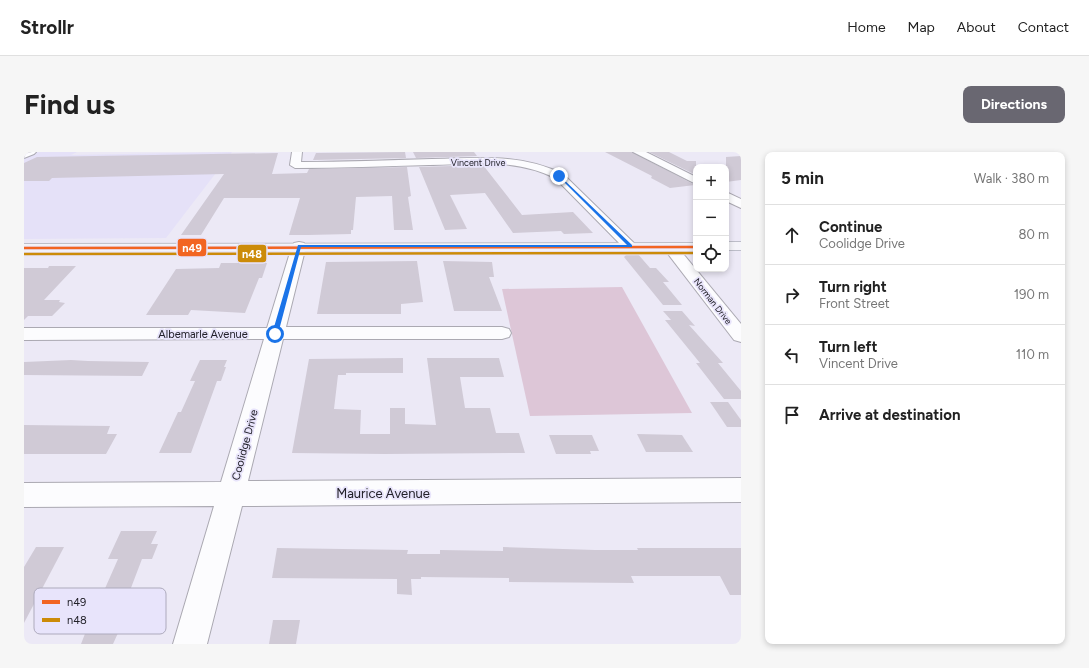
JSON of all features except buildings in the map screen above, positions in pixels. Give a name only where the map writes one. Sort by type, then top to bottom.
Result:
[{"type":"main road","points":[[24,248],[299,246],[693,247]]},
{"type":"main road","points":[[729,246],[741,246]]},
{"type":"street","points":[[24,155],[31,152]]},
{"type":"street","name":"Vincent Drive","points":[[297,152],[295,165],[497,161],[533,165],[559,176],[630,246]]},
{"type":"street","points":[[638,152],[693,180]]},
{"type":"street","points":[[729,198],[741,204]]},
{"type":"street","name":"Coolidge Drive","points":[[190,644],[299,246]]},
{"type":"street","name":"Norman Drive","points":[[670,247],[741,336]]},
{"type":"street","name":"Albemarle Avenue","points":[[24,334],[502,333]]},
{"type":"street","name":"Maurice Avenue","points":[[24,495],[741,490]]},
{"type":"shaded area","points":[[24,152],[77,152],[71,155],[232,152],[166,238],[24,239]]},
{"type":"shaded area","points":[[622,287],[692,413],[530,416],[502,289]]},
{"type":"transit line","name":"n49","points":[[24,248],[693,247]]},
{"type":"transit line","name":"n48","points":[[24,254],[693,253]]},
{"type":"route","points":[[275,334],[299,246],[630,246],[559,176]]}]
